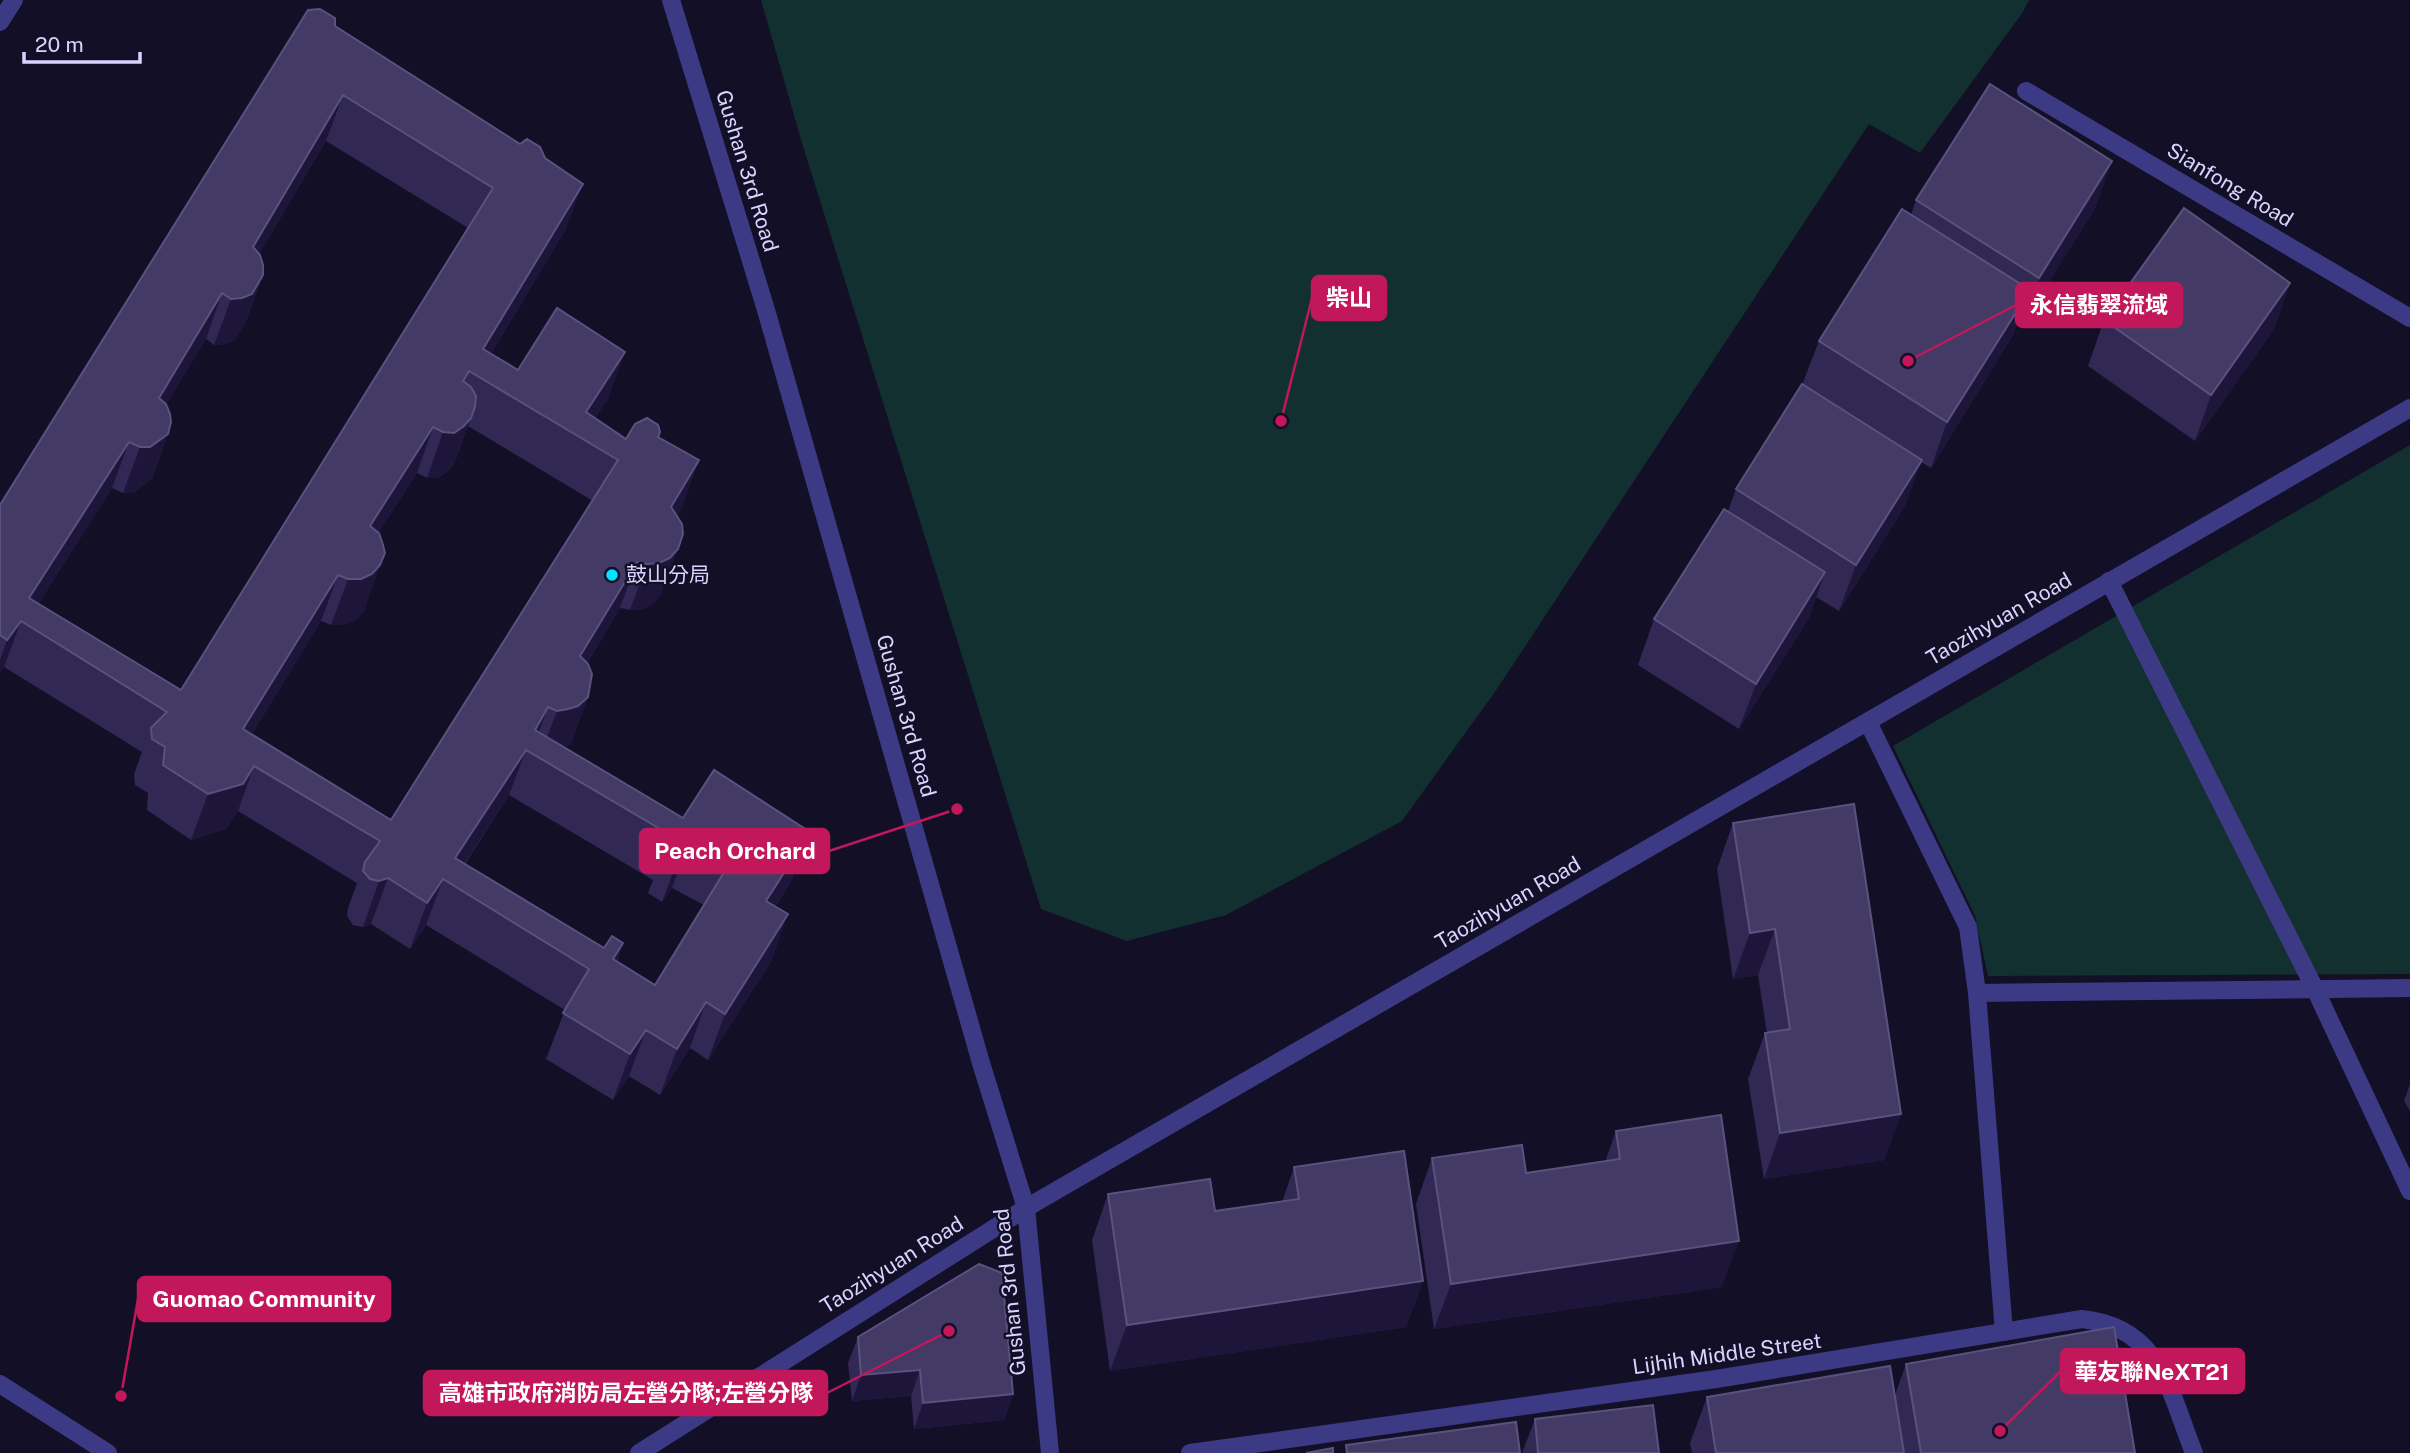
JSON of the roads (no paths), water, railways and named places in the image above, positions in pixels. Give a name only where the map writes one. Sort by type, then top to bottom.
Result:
[{"type":"street","points":[[0,22],[14,0]]},
{"type":"street","name":"Gushan 3rd Road","points":[[671,0],[766,310],[1026,1208],[1050,1453]]},
{"type":"street","name":"Sianfong Road","points":[[2026,91],[2410,318]]},
{"type":"street","name":"Taozihyuan Road","points":[[639,1453],[1026,1208],[2410,408]]},
{"type":"street","points":[[2109,581],[2315,989],[2410,1191]]},
{"type":"street","points":[[1868,722],[1968,927],[1977,993],[2004,1332]]},
{"type":"street","points":[[1977,993],[2410,988]]},
{"type":"street","name":"Lijhih Middle Street","points":[[1190,1453],[1716,1379],[2082,1319],[2104,1321],[2143,1343],[2158,1363],[2194,1453]]},
{"type":"street","points":[[0,1384],[108,1453]]},
{"type":"place","name":"永信翡翠流域","points":[[1908,361]]},
{"type":"place","name":"柴山","points":[[1281,421]]},
{"type":"place","name":"鼓山分局","points":[[612,575]]},
{"type":"place","name":"Peach Orchard","points":[[957,809]]},
{"type":"place","name":"高雄市政府消防局左營分隊;左營分隊","points":[[949,1331]]},
{"type":"place","name":"Guomao Community","points":[[121,1396]]},
{"type":"place","name":"華友聯NeXT21","points":[[2000,1431]]}]
